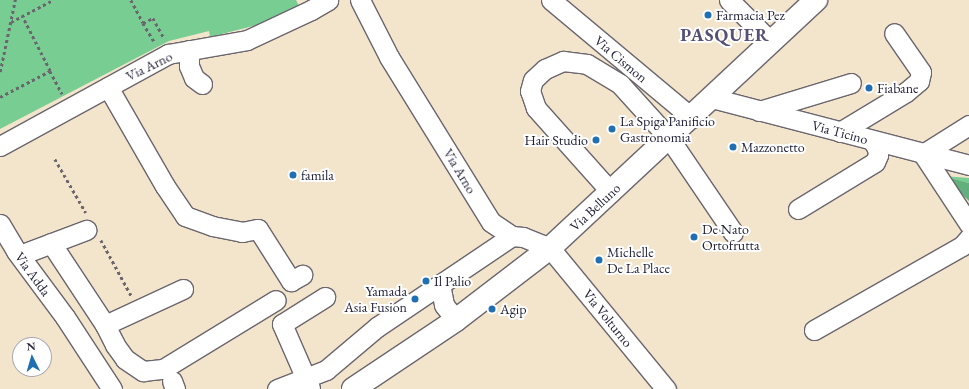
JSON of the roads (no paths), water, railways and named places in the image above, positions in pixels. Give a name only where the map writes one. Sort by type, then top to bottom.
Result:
[{"type":"main road","name":"Via Belluno","points":[[353,389],[456,320],[550,248],[692,118],[816,0]]},
{"type":"street","name":"Via Arno","points":[[0,146],[168,54],[248,40],[311,10],[328,0]]},
{"type":"street","name":"Via Arno","points":[[360,0],[389,57],[491,222],[512,236],[523,237],[550,248]]},
{"type":"street","name":"Via Cismon","points":[[551,0],[692,118]]},
{"type":"street","points":[[729,0],[772,42]]},
{"type":"street","points":[[840,132],[906,92],[918,81],[921,72],[894,33]]},
{"type":"street","points":[[189,50],[189,66],[194,78],[202,84]]},
{"type":"street","points":[[611,192],[536,108],[530,91],[534,80],[545,69],[563,61],[587,64],[620,84],[669,138],[733,232]]},
{"type":"street","points":[[759,110],[851,83]]},
{"type":"street","points":[[108,87],[165,186],[185,216],[212,226],[242,232],[258,229],[291,281],[302,275]]},
{"type":"street","name":"Via Ticino","points":[[712,98],[969,165]]},
{"type":"street","points":[[969,124],[923,154],[969,224]]},
{"type":"street","points":[[798,209],[875,162],[878,155],[877,148],[872,140]]},
{"type":"street","name":"Via Adda","points":[[0,224],[20,255],[68,322],[112,389]]},
{"type":"street","points":[[20,255],[86,230]]},
{"type":"street","points":[[277,389],[308,383],[326,370],[377,327],[512,236]]},
{"type":"street","points":[[814,330],[962,246],[969,238]]},
{"type":"street","points":[[51,243],[105,325],[115,345],[126,359],[143,371],[163,369],[276,300]]},
{"type":"street","name":"Via Volturno","points":[[550,248],[666,389]]},
{"type":"street","points":[[440,284],[444,305],[456,320]]},
{"type":"street","points":[[105,325],[183,289]]},
{"type":"street","points":[[308,383],[282,324],[325,297]]},
{"type":"street","name":"Via Adda","points":[[68,322],[89,368],[96,389]]},
{"type":"place","name":"Farmacia Pez","points":[[708,15]]},
{"type":"place","name":"Fiabane","points":[[869,88]]},
{"type":"place","name":"La Spiga Panificio Gastronomia","points":[[612,129]]},
{"type":"place","name":"Hair Studio","points":[[596,140]]},
{"type":"place","name":"Mazzonetto","points":[[733,147]]},
{"type":"place","name":"famila","points":[[293,175]]},
{"type":"place","name":"De Nato Ortofrutta","points":[[694,237]]},
{"type":"place","name":"Michelle De La Place","points":[[599,260]]},
{"type":"place","name":"Il Palio","points":[[426,281]]},
{"type":"place","name":"Yamada Asia Fusion","points":[[415,299]]},
{"type":"place","name":"Agip","points":[[492,309]]},
{"type":"district","name":"PASQUER","points":[[725,35]]}]
